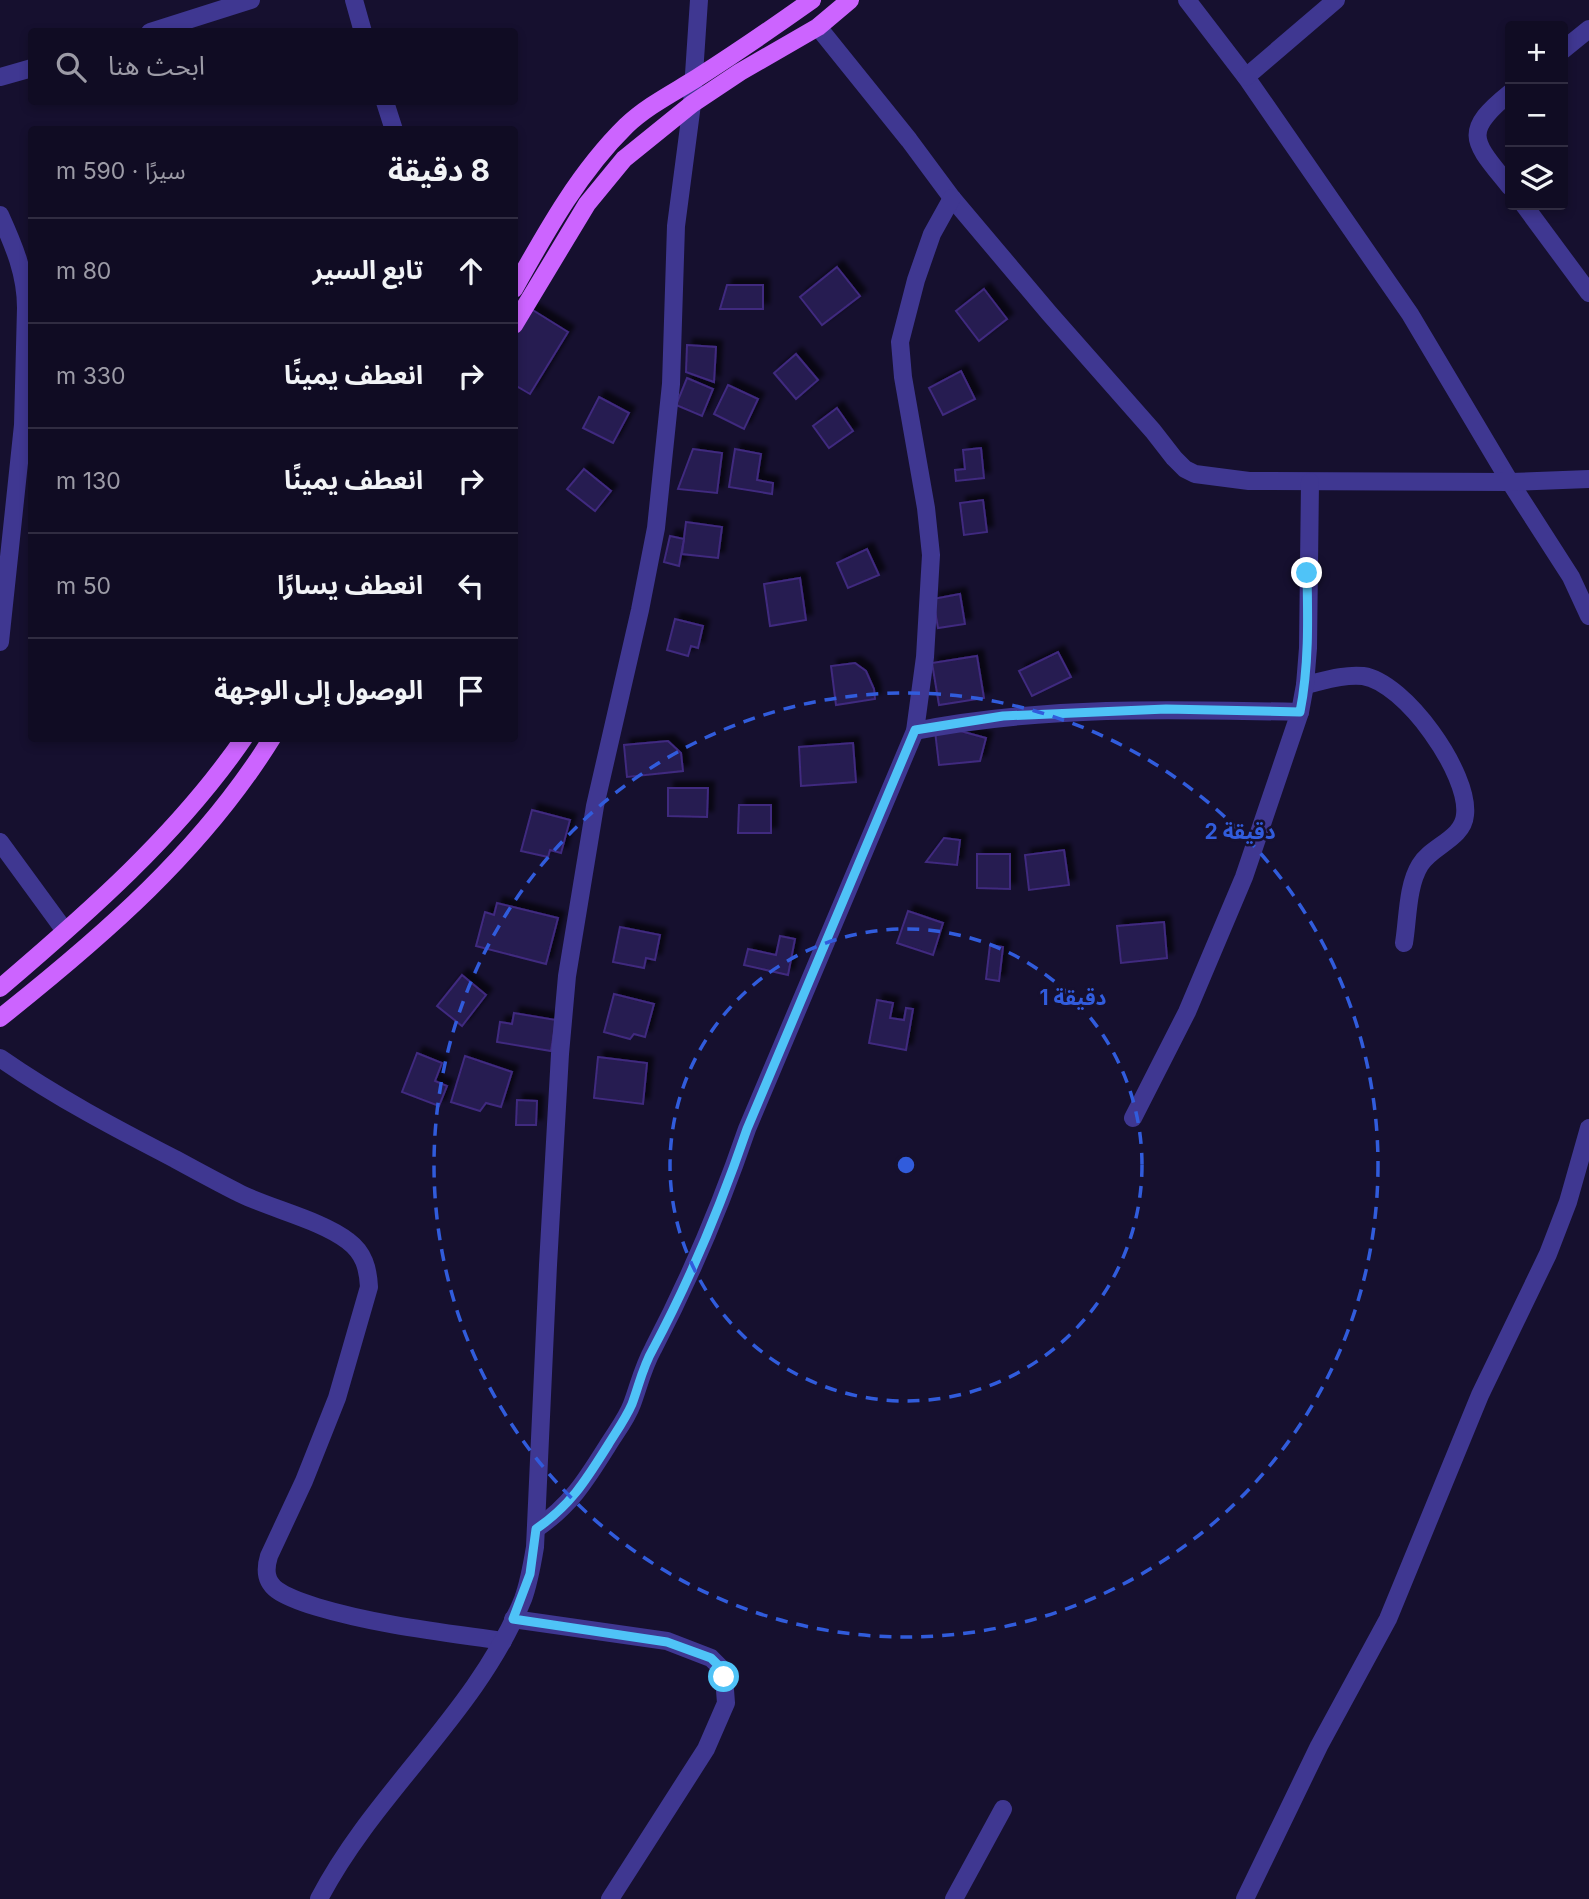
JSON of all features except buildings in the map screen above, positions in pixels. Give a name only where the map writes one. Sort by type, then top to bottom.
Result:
[{"type":"main road","points":[[518,282],[545,233],[576,187],[626,126],[653,105],[812,0]]},
{"type":"main road","points":[[518,318],[581,213],[624,159],[692,104],[740,72],[818,27],[850,0]]},
{"type":"main road","points":[[0,988],[165,836],[241,742]]},
{"type":"main road","points":[[0,1018],[121,916],[189,849],[236,793],[269,742]]},
{"type":"street","points":[[163,28],[251,0]]},
{"type":"street","points":[[354,0],[362,28]]},
{"type":"street","points":[[320,1899],[348,1849],[480,1678],[503,1641],[530,1574],[536,1529],[548,1265],[567,976],[596,806],[656,528],[671,384],[676,226],[692,104],[699,0]]},
{"type":"street","points":[[1187,0],[1246,77],[1410,314],[1510,482],[1571,577],[1589,616]]},
{"type":"street","points":[[1246,77],[1336,0]]},
{"type":"street","points":[[818,27],[952,198],[1185,469],[1195,474],[1250,481],[1510,482],[1589,479]]},
{"type":"street","points":[[1568,46],[1589,29]]},
{"type":"street","points":[[0,77],[28,69]]},
{"type":"street","points":[[1505,97],[1481,119],[1476,131],[1484,151],[1505,180]]},
{"type":"street","points":[[386,105],[393,126]]},
{"type":"street","points":[[536,1529],[571,1501],[586,1482],[632,1406],[642,1372],[689,1278],[728,1185],[747,1129],[915,730],[925,657],[931,555],[900,342],[912,292],[932,234],[952,198]]},
{"type":"street","points":[[1528,210],[1589,293]]},
{"type":"street","points":[[0,215],[17,254],[26,292],[23,425],[0,642]]},
{"type":"street","points":[[1133,1118],[1187,1012],[1244,877],[1300,712],[1308,648],[1310,482]]},
{"type":"street","points":[[1305,685],[1348,676],[1365,676],[1386,685],[1405,699],[1424,722],[1462,787],[1465,815],[1462,825],[1419,866],[1412,888],[1404,943]]},
{"type":"street","points":[[915,730],[1003,716],[1166,709],[1300,712]]},
{"type":"street","points":[[0,842],[65,930]]},
{"type":"street","points":[[0,1058],[33,1081],[105,1123],[256,1201],[329,1229],[347,1239],[362,1255],[369,1274],[369,1287],[337,1398],[304,1480],[269,1556],[267,1576],[278,1591],[333,1612],[503,1641]]},
{"type":"street","points":[[1245,1899],[1319,1746],[1388,1619],[1480,1395],[1548,1254],[1568,1202],[1589,1128]]},
{"type":"street","points":[[513,1619],[667,1642],[711,1658],[720,1667],[724,1677],[726,1703],[706,1748],[610,1899]]},
{"type":"street","points":[[954,1899],[1003,1809]]},
{"type":"route","points":[[724,1677],[720,1667],[711,1658],[667,1642],[513,1619],[524,1597],[530,1574],[536,1529],[571,1501],[586,1482],[632,1406],[642,1372],[689,1278],[728,1185],[747,1129],[915,730],[1003,716],[1166,709],[1300,712],[1308,648],[1307,573]]}]
